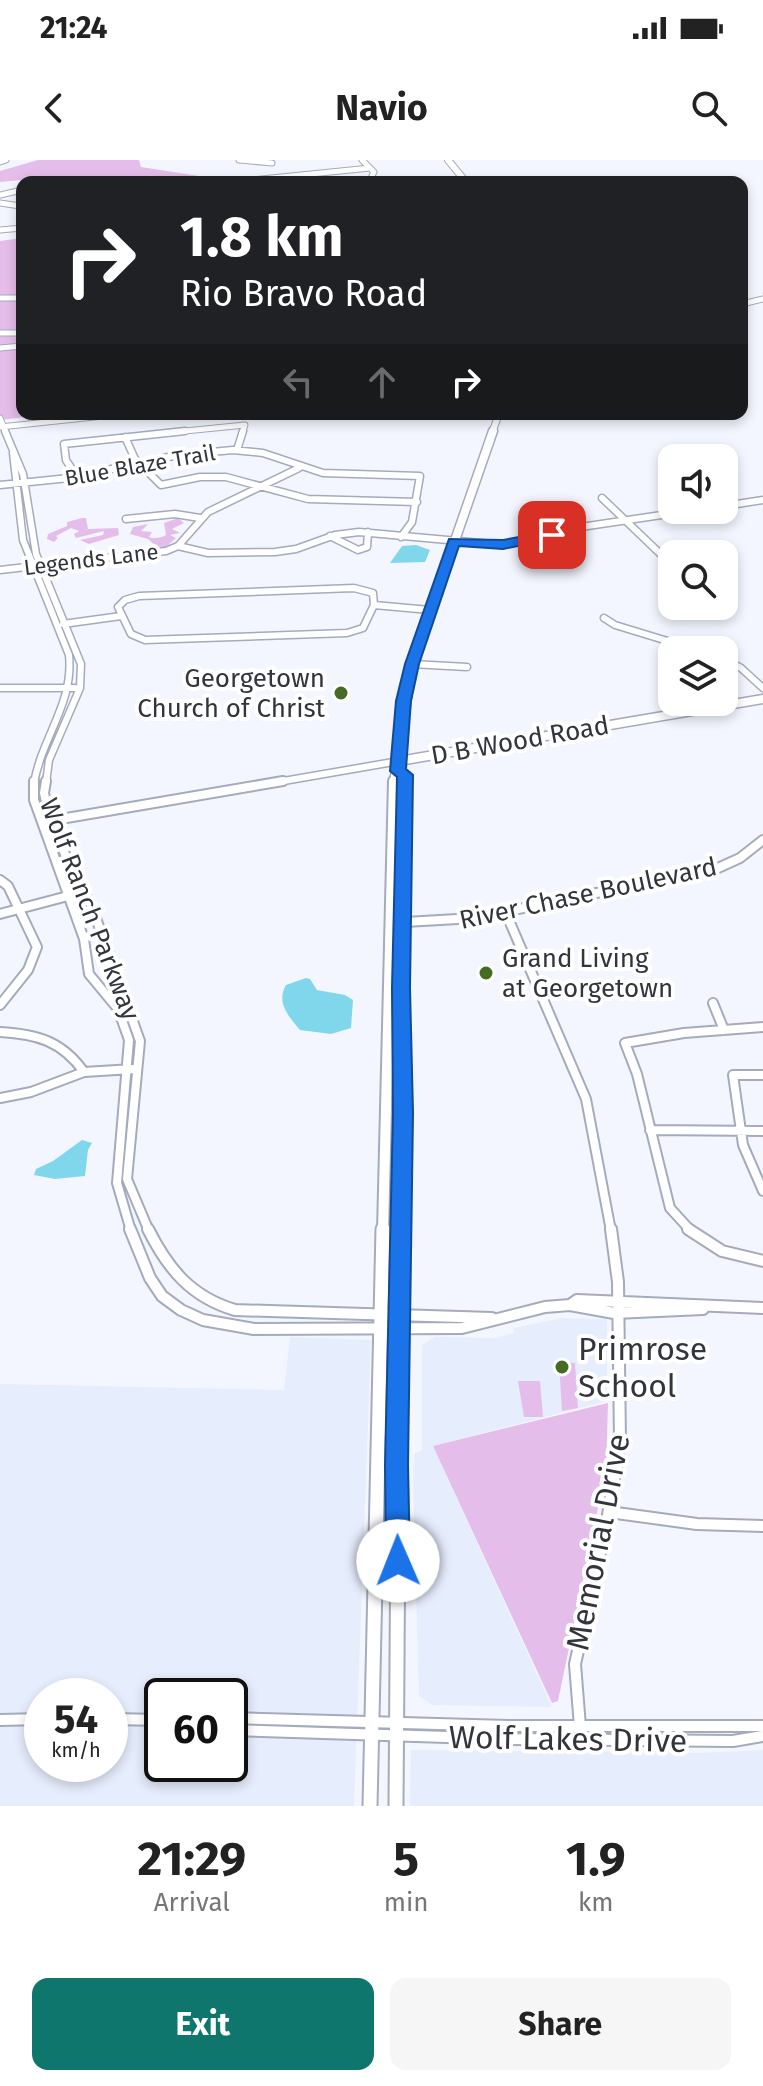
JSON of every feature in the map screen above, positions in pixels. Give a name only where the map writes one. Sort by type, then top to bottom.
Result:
[{"type":"main road","points":[[448,160],[461,176]]},
{"type":"main road","points":[[370,1806],[392,794],[412,664],[497,420]]},
{"type":"main road","name":"D B Wood Road","points":[[398,766],[763,699]]},
{"type":"main road","points":[[396,1806],[402,975],[405,922],[405,775],[398,766]]},
{"type":"main road","points":[[390,895],[399,919],[405,922]]},
{"type":"main road","points":[[389,947],[398,955],[402,975]]},
{"type":"street","points":[[0,162],[6,160]]},
{"type":"street","points":[[239,160],[274,161],[273,175]]},
{"type":"street","points":[[362,160],[373,176]]},
{"type":"street","points":[[267,176],[327,174],[370,168]]},
{"type":"street","name":"Wolf Ranch Parkway","points":[[0,418],[13,453],[36,565],[61,625],[80,659],[75,688],[45,771],[45,798],[74,877],[92,907],[139,1036],[116,1163],[118,1191],[127,1221],[155,1286],[176,1307],[222,1325],[282,1329],[462,1328],[545,1307],[570,1305],[579,1311],[619,1307],[672,1313],[709,1307],[763,1308]]},
{"type":"street","points":[[2,427],[67,420]]},
{"type":"street","points":[[77,477],[66,460],[64,444],[245,425],[237,450]]},
{"type":"street","points":[[125,437],[140,464],[161,485],[218,477],[308,499],[417,502],[412,522],[401,537]]},
{"type":"street","name":"Blue Blaze Trail","points":[[0,485],[77,477],[178,455],[237,450],[263,453],[299,468],[329,474],[420,476],[417,502]]},
{"type":"street","name":"Legends Lane","points":[[0,570],[102,556],[150,555],[178,546],[200,518],[299,468]]},
{"type":"street","points":[[602,498],[658,552]]},
{"type":"street","points":[[738,504],[763,500]]},
{"type":"street","points":[[126,519],[175,514],[200,518]]},
{"type":"street","points":[[178,546],[208,553],[275,552],[296,549],[330,536],[368,532],[454,542],[515,544],[581,527],[658,516]]},
{"type":"street","points":[[330,536],[358,550],[367,547],[368,532]]},
{"type":"street","points":[[360,588],[373,593],[374,605],[363,628],[346,633],[151,641],[131,634],[121,616],[119,604],[139,596],[360,588]]},
{"type":"street","points":[[374,605],[430,610]]},
{"type":"street","points":[[61,625],[121,616]]},
{"type":"street","points":[[604,618],[615,625],[658,638]]},
{"type":"street","points":[[412,664],[467,667]]},
{"type":"street","points":[[738,666],[763,688]]},
{"type":"street","points":[[0,688],[75,688]]},
{"type":"street","name":"Wolf Ranch Parkway","points":[[75,688],[36,770],[33,795],[84,939],[89,974],[118,1009],[128,1036],[133,1069],[127,1172],[131,1194],[170,1270],[192,1292],[229,1308],[501,1319]]},
{"type":"street","name":"D B Wood Road","points":[[41,823],[398,766]]},
{"type":"street","name":"River Chase Boulevard","points":[[405,922],[450,921],[718,868],[740,858],[763,840]]},
{"type":"street","points":[[0,880],[8,886],[37,947],[28,970],[0,1005]]},
{"type":"street","points":[[0,914],[83,892]]},
{"type":"street","name":"Memorial Drive","points":[[505,911],[581,1084],[607,1201],[619,1307],[620,1443],[609,1512],[575,1664],[581,1733]]},
{"type":"street","points":[[713,1003],[724,1030]]},
{"type":"street","points":[[763,1027],[625,1043],[650,1130],[664,1196],[680,1223],[711,1247],[763,1261]]},
{"type":"street","points":[[0,1032],[38,1036],[59,1044],[72,1053],[84,1072]]},
{"type":"street","points":[[0,1098],[31,1092],[84,1072],[133,1069]]},
{"type":"street","points":[[763,1075],[733,1075],[746,1156],[763,1191]]},
{"type":"street","points":[[650,1130],[763,1131]]},
{"type":"street","points":[[127,1221],[142,1218]]},
{"type":"street","points":[[282,1329],[283,1312]]},
{"type":"street","points":[[609,1512],[697,1524],[763,1526]]},
{"type":"street","points":[[0,1720],[24,1719]]},
{"type":"street","points":[[248,1719],[372,1728]]},
{"type":"street","name":"Wolf Lakes Drive","points":[[581,1733],[763,1726]]},
{"type":"street","points":[[248,1730],[372,1728]]},
{"type":"street","name":"Wolf Lakes Drive","points":[[372,1728],[581,1733],[733,1741],[763,1736]]},
{"type":"shaded area","points":[[38,160],[139,160],[141,167],[199,176],[16,176],[16,181],[0,182],[0,171]]},
{"type":"shaded area","points":[[16,239],[16,418],[0,420],[0,241]]},
{"type":"shaded area","points":[[86,518],[88,529],[118,528],[119,535],[89,544],[80,540],[103,535],[104,531],[76,538],[74,534],[79,531],[71,528],[56,536],[58,538],[54,542],[47,539],[48,534],[67,526],[67,522]]},
{"type":"shaded area","points":[[178,518],[184,523],[172,529],[180,533],[170,535],[176,538],[166,547],[157,547],[148,539],[130,534],[133,527],[148,524],[141,531],[152,532],[150,538],[162,537],[166,535],[164,523]]},
{"type":"shaded area","points":[[561,1318],[607,1319],[607,1401],[433,1446],[552,1707],[433,1705],[419,1696],[413,1479],[414,1454],[422,1450],[422,1345],[435,1337],[496,1338],[514,1333],[514,1328]]},
{"type":"shaded area","points":[[290,1337],[371,1340],[354,1806],[0,1806],[0,1384],[284,1390]]},
{"type":"shaded area","points":[[559,1362],[575,1363],[578,1408],[562,1411]]},
{"type":"shaded area","points":[[518,1381],[540,1381],[543,1417],[524,1417]]},
{"type":"shaded area","points":[[608,1403],[606,1469],[558,1701],[552,1703],[433,1446]]},
{"type":"shaded area","points":[[411,1750],[701,1753],[763,1750],[763,1806],[410,1806]]},
{"type":"water","points":[[416,545],[430,550],[425,562],[390,563],[402,546]]},
{"type":"water","points":[[306,978],[317,990],[345,995],[353,1000],[351,1028],[331,1034],[300,1030],[288,1014],[282,997],[286,985]]},
{"type":"water","points":[[82,1140],[92,1143],[88,1150],[85,1176],[55,1179],[34,1175],[36,1169]]},
{"type":"place","name":"Georgetown Church of Christ","points":[[341,693]]},
{"type":"place","name":"Grand Living at Georgetown","points":[[486,973]]},
{"type":"place","name":"Primrose School","points":[[562,1367]]},
{"type":"route","points":[[398,1561],[403,1113],[401,988],[406,868],[405,775],[398,771],[404,701],[412,664],[454,542],[503,545],[552,535]]}]
